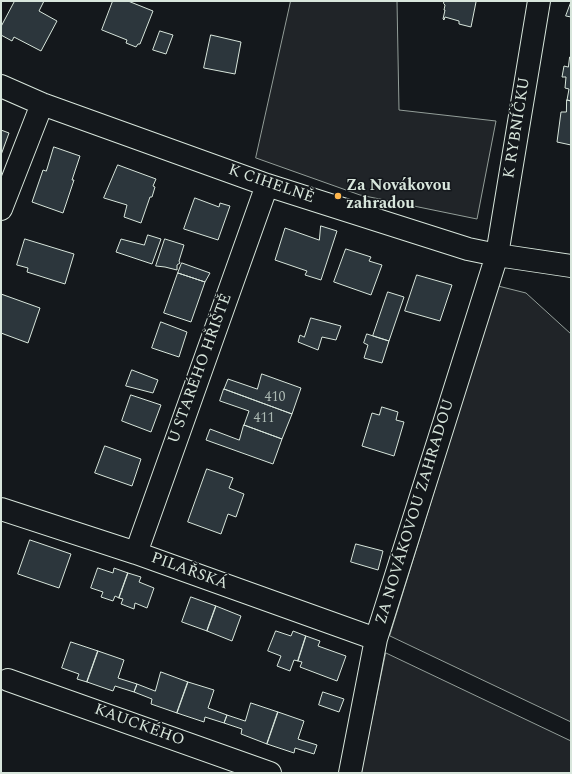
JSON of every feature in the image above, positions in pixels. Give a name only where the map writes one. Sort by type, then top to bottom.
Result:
[{"type":"street","name":"K RYBNÍČKU","points":[[497,255],[539,1]]},
{"type":"street","name":"K CIHELNĚ","points":[[1,86],[42,104],[267,185],[468,249],[571,266]]},
{"type":"street","points":[[1,209],[42,104]]},
{"type":"street","name":"U STARÉHO HŘIŠTĚ","points":[[136,553],[267,185]]},
{"type":"street","name":"ZA NOVÁKOVOU ZAHRADOU","points":[[350,773],[376,639],[497,255]]},
{"type":"street","name":"PILAŘSKÁ","points":[[1,509],[136,553],[376,639]]},
{"type":"street","name":"KAUCKÉHO","points":[[8,680],[270,773]]},
{"type":"shaded area","points":[[291,1],[397,1],[399,110],[496,121],[477,219],[360,195],[256,158]]},
{"type":"shaded area","points":[[498,286],[526,293],[571,334],[571,722],[390,636]]},
{"type":"shaded area","points":[[386,653],[571,741],[571,773],[361,773]]},
{"type":"building","points":[[15,1],[44,1],[39,11],[57,21],[41,51],[14,37],[12,41],[1,35],[1,27]]},
{"type":"building","points":[[113,1],[128,1],[153,11],[140,44],[136,47],[126,43],[127,40],[102,30]]},
{"type":"building","points":[[444,1],[477,1],[471,27],[459,24],[459,21],[445,17],[444,20]]},
{"type":"building","points":[[571,2],[571,17],[566,16]]},
{"type":"building","points":[[160,31],[173,35],[166,54],[153,50]]},
{"type":"building","points":[[211,35],[241,42],[235,74],[204,68]]},
{"type":"building","points":[[570,57],[571,101],[567,100],[569,89],[565,88],[566,77],[562,77],[564,66],[568,67]]},
{"type":"building","points":[[567,100],[571,101],[571,145],[557,142],[561,112],[566,112]]},
{"type":"building","points":[[1,130],[9,133],[1,155]]},
{"type":"building","points":[[54,147],[80,156],[63,213],[32,202],[43,170],[46,171]]},
{"type":"building","points":[[118,165],[156,179],[153,186],[155,187],[152,197],[150,197],[141,223],[124,217],[127,205],[104,198]]},
{"type":"building","points":[[195,198],[219,207],[220,203],[230,206],[218,240],[184,229]]},
{"type":"building","points":[[321,226],[337,231],[321,280],[305,275],[307,271],[275,260],[285,228],[319,240]]},
{"type":"building","points":[[148,235],[161,239],[152,264],[116,252],[121,239],[144,245]]},
{"type":"building","points":[[25,239],[74,254],[65,284],[27,272],[28,268],[17,265]]},
{"type":"building","points":[[165,239],[184,245],[179,261],[180,263],[177,265],[177,270],[156,266]]},
{"type":"building","points":[[346,249],[371,257],[369,261],[382,265],[371,295],[334,282]]},
{"type":"building","points":[[182,263],[210,273],[205,282],[178,273]]},
{"type":"building","points":[[178,273],[205,282],[191,322],[164,313]]},
{"type":"building","points":[[417,275],[452,285],[440,321],[405,311]]},
{"type":"building","points":[[388,292],[404,297],[389,341],[373,336]]},
{"type":"building","points":[[1,294],[40,308],[28,343],[1,333]]},
{"type":"building","points":[[311,318],[341,326],[336,340],[322,337],[318,350],[298,342],[300,335],[304,337]]},
{"type":"building","points":[[161,322],[187,332],[179,357],[152,348]]},
{"type":"building","points":[[367,334],[389,341],[382,363],[364,358],[368,345],[364,343]]},
{"type":"building","points":[[132,370],[158,380],[153,393],[126,386]]},
{"type":"building","points":[[262,374],[301,388],[292,414],[224,389],[228,379],[257,389]]},
{"type":"building","points":[[224,389],[292,414],[282,439],[244,425],[249,411],[220,401]]},
{"type":"building","points":[[131,395],[161,405],[151,432],[122,421]]},
{"type":"building","points":[[382,407],[398,412],[396,420],[404,422],[394,456],[362,446],[372,413],[379,415]]},
{"type":"building","points":[[244,425],[282,439],[273,464],[206,440],[210,429],[239,440]]},
{"type":"building","points":[[105,446],[141,459],[132,486],[95,473]]},
{"type":"building","points":[[207,469],[233,478],[229,488],[244,494],[236,517],[228,514],[221,534],[188,522]]},
{"type":"building","points":[[30,540],[71,554],[59,588],[18,574]]},
{"type":"building","points":[[356,544],[383,551],[378,570],[351,562]]},
{"type":"building","points":[[98,568],[113,573],[114,568],[128,573],[119,598],[115,596],[113,601],[101,597],[103,592],[91,588]]},
{"type":"building","points":[[128,573],[141,577],[139,582],[154,588],[147,608],[135,603],[134,609],[121,604],[123,599],[119,598]]},
{"type":"building","points":[[191,597],[216,606],[207,631],[182,622]]},
{"type":"building","points":[[216,606],[241,616],[232,641],[207,631]]},
{"type":"building","points":[[276,631],[291,636],[293,631],[306,636],[298,661],[294,660],[290,671],[277,666],[281,656],[268,651]]},
{"type":"building","points":[[306,636],[320,641],[318,646],[346,656],[337,681],[300,667],[302,662],[298,661]]},
{"type":"building","points":[[71,642],[98,651],[87,682],[77,679],[79,674],[62,668]]},
{"type":"building","points":[[98,651],[124,660],[118,678],[137,684],[134,692],[115,686],[113,691],[87,682]]},
{"type":"building","points":[[161,672],[188,682],[177,713],[151,704],[152,699],[134,692],[137,684],[155,691]]},
{"type":"building","points":[[188,682],[214,690],[208,708],[227,715],[224,723],[205,717],[204,722],[177,713]]},
{"type":"building","points":[[323,692],[344,699],[339,712],[319,705]]},
{"type":"building","points":[[251,703],[278,712],[267,744],[241,734],[242,729],[224,723],[227,715],[245,721]]},
{"type":"building","points":[[278,712],[304,721],[298,739],[317,745],[314,754],[295,748],[294,753],[267,744]]},
{"type":"place","name":"Za Novákovou zahradou","points":[[338,196]]}]
